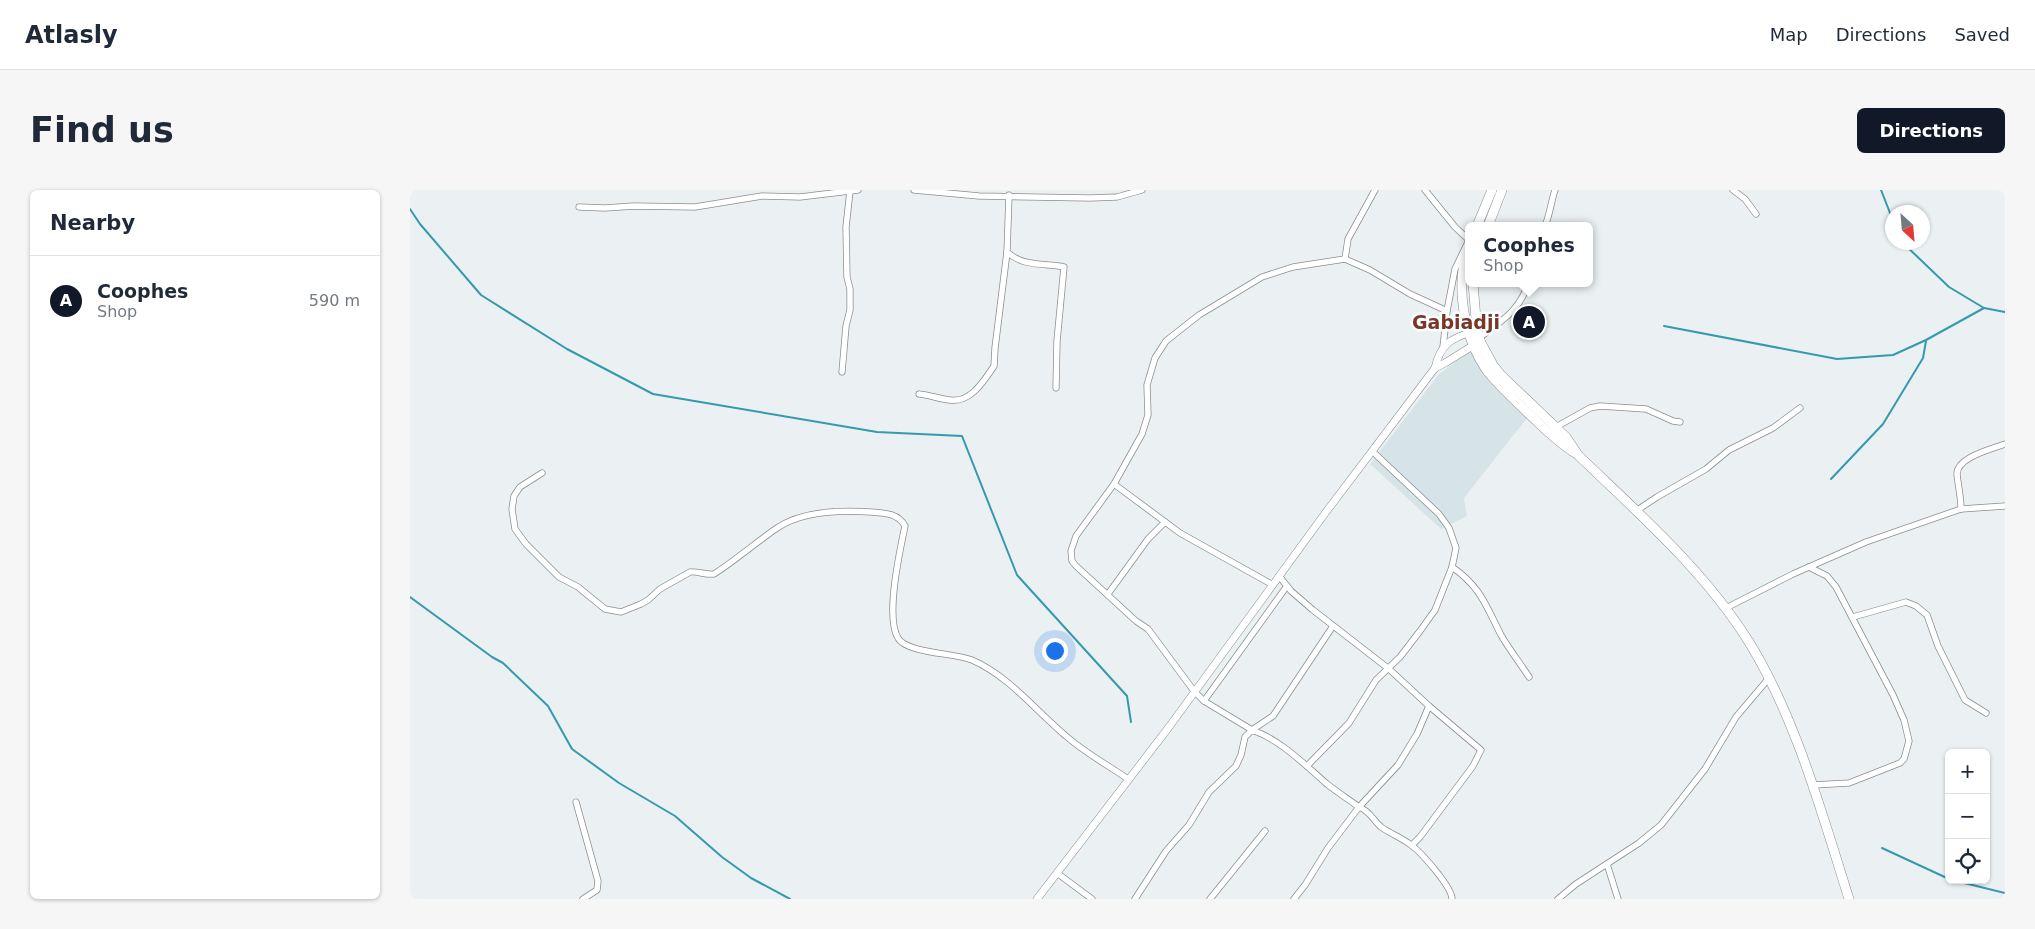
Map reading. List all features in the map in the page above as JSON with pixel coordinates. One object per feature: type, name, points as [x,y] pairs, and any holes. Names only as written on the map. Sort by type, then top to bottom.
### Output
[{"type":"main road","points":[[1479,222],[1492,190]]},
{"type":"main road","points":[[1490,222],[1502,190]]},
{"type":"main road","points":[[1465,273],[1463,286],[1466,317],[1476,338],[1501,375],[1566,437],[1578,455],[1697,573],[1726,608],[1749,642],[1769,678],[1807,766],[1849,899]]},
{"type":"main road","points":[[1472,287],[1479,357],[1496,381],[1560,444],[1578,455]]},
{"type":"street","points":[[579,207],[695,207],[762,196],[800,197],[858,190]]},
{"type":"street","points":[[914,190],[979,196],[1009,195],[1049,198],[1122,196],[1142,190]]},
{"type":"street","points":[[1345,259],[1348,239],[1374,190]]},
{"type":"street","points":[[1425,190],[1465,236]]},
{"type":"street","points":[[1547,222],[1555,190]]},
{"type":"street","points":[[1733,190],[1744,199],[1756,214]]},
{"type":"street","points":[[842,372],[846,326],[850,310],[850,289],[846,277],[846,227],[850,191]]},
{"type":"street","points":[[919,394],[952,401],[964,399],[972,394],[994,366],[994,348],[1007,252],[1009,195]]},
{"type":"street","points":[[1443,348],[1447,311],[1455,268],[1465,248]]},
{"type":"street","points":[[1007,252],[1019,260],[1034,265],[1043,263],[1064,267],[1057,341],[1056,388]]},
{"type":"street","points":[[1447,311],[1410,294],[1370,270],[1345,259],[1293,267],[1262,277],[1199,315],[1166,341],[1155,358],[1147,385],[1148,415],[1142,434],[1114,484],[1076,536],[1071,551],[1072,561],[1075,565],[1136,621],[1148,629],[1194,691],[1204,701],[1252,730],[1262,733],[1307,766],[1329,786],[1359,807],[1365,809],[1387,831],[1412,845],[1450,889],[1452,899]]},
{"type":"street","points":[[1435,368],[1445,363],[1516,308],[1524,296],[1527,287]]},
{"type":"street","points":[[1037,899],[1435,368],[1438,356],[1443,348],[1450,341],[1476,338]]},
{"type":"street","points":[[1556,427],[1590,408],[1600,406],[1646,409],[1673,421],[1680,422]]},
{"type":"street","points":[[1636,511],[1665,492],[1706,470],[1729,450],[1773,428],[1800,408]]},
{"type":"street","points":[[1962,509],[1957,473],[1960,464],[1969,458],[2005,444]]},
{"type":"street","points":[[1307,766],[1348,723],[1376,680],[1400,657],[1435,610],[1452,567],[1456,548],[1449,528],[1439,514],[1372,451]]},
{"type":"street","points":[[542,473],[520,487],[514,496],[512,509],[515,529],[526,544],[559,577],[578,587],[605,609],[615,612],[648,600],[660,589],[690,572],[705,575],[714,574],[776,528],[793,520],[809,515],[859,511],[886,513],[898,518],[904,526],[892,616],[898,638],[902,643],[912,647],[963,656],[986,667],[1022,695],[1067,738],[1128,779]]},
{"type":"street","points":[[1114,484],[1180,533],[1273,585]]},
{"type":"street","points":[[1726,608],[1809,567],[1866,542],[1962,509],[2005,506]]},
{"type":"street","points":[[1108,594],[1148,539],[1166,522]]},
{"type":"street","points":[[1452,567],[1464,575],[1484,598],[1502,636],[1529,677]]},
{"type":"street","points":[[1809,567],[1831,580],[1853,617],[1904,720],[1908,744],[1904,759],[1900,763],[1848,783],[1813,785]]},
{"type":"street","points":[[1279,576],[1333,626],[1389,668],[1429,706],[1481,750],[1473,766],[1412,845]]},
{"type":"street","points":[[1204,701],[1288,586]]},
{"type":"street","points":[[1853,617],[1901,603],[1910,603],[1923,611],[1930,620],[1936,641],[1965,700],[1986,713]]},
{"type":"street","points":[[1136,899],[1166,851],[1189,825],[1209,792],[1236,766],[1246,737],[1252,730],[1272,716],[1333,626]]},
{"type":"street","points":[[1558,899],[1576,884],[1652,833],[1668,818],[1705,769],[1736,717],[1769,678]]},
{"type":"street","points":[[1294,899],[1328,848],[1359,807],[1398,765],[1417,734],[1429,706]]},
{"type":"street","points":[[576,802],[598,881],[597,890],[583,899]]},
{"type":"street","points":[[1210,899],[1265,831]]},
{"type":"street","points":[[1607,864],[1618,899]]},
{"type":"street","points":[[1057,873],[1092,899]]},
{"type":"shaded area","points":[[1470,351],[1481,367],[1527,418],[1464,498],[1467,516],[1441,529],[1370,464],[1439,374]]},
{"type":"waterway","points":[[1881,190],[1887,205]]},
{"type":"waterway","points":[[410,209],[420,224],[481,295],[567,349],[653,394],[877,432],[962,436],[1017,575],[1127,696],[1131,722]]},
{"type":"waterway","points":[[1910,250],[1949,287],[1984,308],[2005,312]]},
{"type":"waterway","points":[[1664,326],[1837,359],[1893,355],[1926,340],[1984,308]]},
{"type":"waterway","points":[[1831,479],[1883,424],[1923,358],[1926,341]]},
{"type":"waterway","points":[[410,597],[503,663],[548,706],[572,749],[619,783],[675,816],[722,857],[751,878],[790,899]]},
{"type":"waterway","points":[[1882,848],[1945,877]]},
{"type":"waterway","points":[[1968,884],[2005,893]]},
{"type":"place","name":"Coophes","points":[[1529,322]]},
{"type":"district","name":"Gabiadji","points":[[1456,322]]}]
